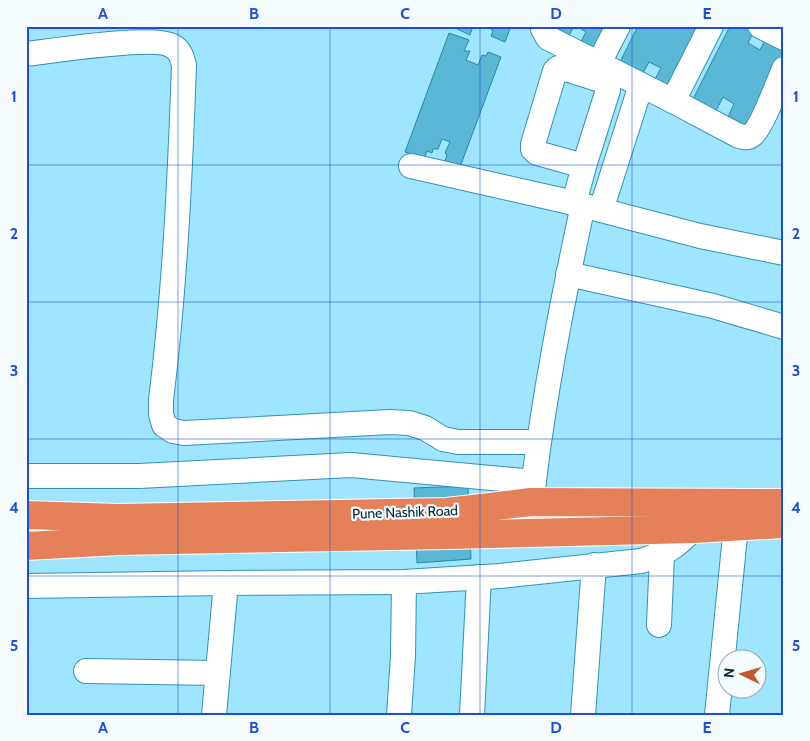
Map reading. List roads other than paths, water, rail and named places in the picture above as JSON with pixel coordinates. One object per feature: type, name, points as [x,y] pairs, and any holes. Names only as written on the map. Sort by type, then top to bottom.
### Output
[{"type":"highway","name":"Pune Nashik Road","points":[[26,514],[118,518],[447,512],[532,492],[784,503]]},
{"type":"highway","points":[[531,533],[532,492]]},
{"type":"highway","name":"Pune Nashik Road","points":[[26,546],[119,541],[693,529],[784,524]]},
{"type":"street","points":[[542,26],[548,38],[745,138],[752,135],[760,123],[784,70]]},
{"type":"street","points":[[600,63],[618,26]]},
{"type":"street","points":[[673,101],[711,26]]},
{"type":"street","points":[[760,26],[784,38]]},
{"type":"street","points":[[26,54],[120,43],[158,42],[171,44],[180,52],[184,64],[180,173],[176,248],[161,400],[161,414],[164,425],[173,431],[184,433],[410,422],[425,428],[443,439],[458,442],[538,442]]},
{"type":"street","points":[[26,476],[139,476],[351,465],[532,492],[538,442],[568,274],[586,206],[641,85]]},
{"type":"street","points":[[411,166],[586,206],[700,236],[784,253]]},
{"type":"street","points":[[584,166],[586,206]]},
{"type":"street","points":[[568,274],[713,306],[784,327]]},
{"type":"street","points":[[717,715],[736,526]]},
{"type":"street","points":[[26,586],[226,582],[404,582],[479,577],[641,561],[662,554],[678,544],[693,529]]},
{"type":"street","points":[[659,625],[662,554]]},
{"type":"street","points":[[583,715],[594,565]]},
{"type":"street","points":[[472,715],[479,577]]},
{"type":"street","points":[[214,715],[226,582]]},
{"type":"street","points":[[400,715],[404,582]]},
{"type":"street","points":[[86,671],[218,673]]}]
